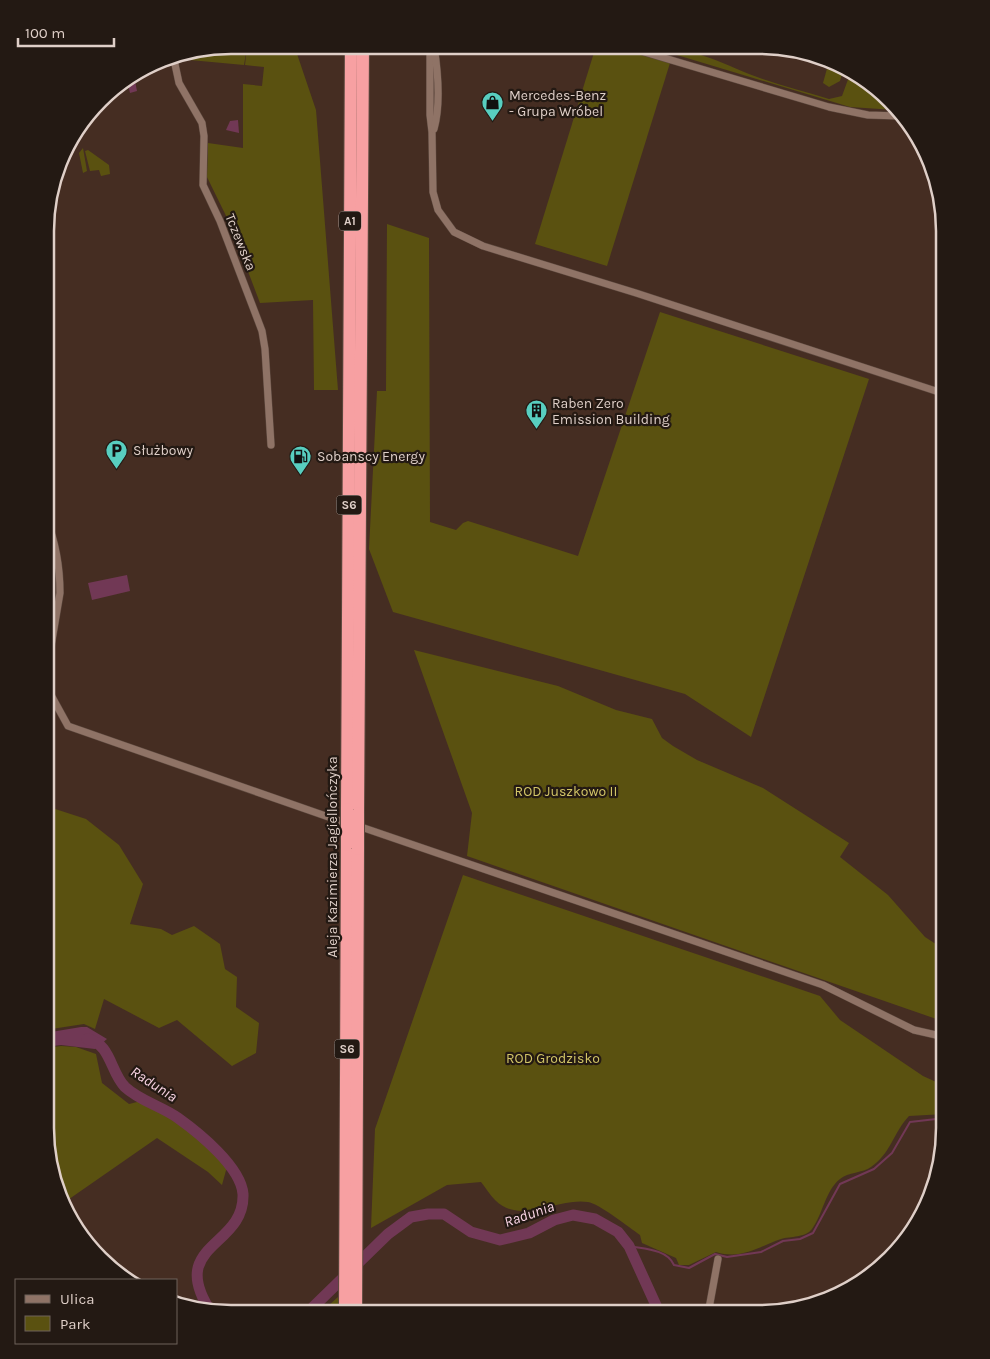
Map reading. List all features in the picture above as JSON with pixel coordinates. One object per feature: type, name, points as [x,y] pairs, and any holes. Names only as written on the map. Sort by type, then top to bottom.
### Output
[{"type":"highway","name":"A1","points":[[351,54],[355,402]]},
{"type":"highway","name":"A1","points":[[355,402],[363,54]]},
{"type":"highway","name":"Aleja Kazimierza Jagiellończyka","points":[[354,1305],[346,1254],[353,811],[355,402]]},
{"type":"highway","name":"Aleja Kazimierza Jagiellończyka","points":[[347,1305],[351,1292],[356,1245],[352,847]]},
{"type":"street","points":[[435,54],[437,105],[432,132],[433,192],[438,210],[447,225],[466,239],[936,391]]},
{"type":"street","points":[[651,54],[829,107],[868,115],[894,116]]},
{"type":"street","name":"Tczewska","points":[[175,63],[179,84],[202,123],[204,136],[202,174],[205,190],[220,221],[262,331],[272,445]]},
{"type":"street","points":[[54,541],[60,579],[54,621]]},
{"type":"street","points":[[54,701],[68,726],[340,821]]},
{"type":"street","points":[[364,828],[823,985],[914,1030],[936,1035]]},
{"type":"street","points":[[710,1305],[718,1259]]},
{"type":"green space","points":[[246,54],[244,65],[186,60],[207,55]]},
{"type":"green space","points":[[246,54],[297,54],[316,110],[338,390],[314,390],[313,300],[260,303],[230,224],[207,177],[208,143],[243,148],[243,84],[262,86],[264,67],[245,65]]},
{"type":"green space","points":[[594,54],[638,54],[670,63],[607,266],[535,244]]},
{"type":"green space","points":[[674,54],[700,54],[759,78],[829,99],[842,96],[849,77],[867,90],[889,110],[850,107]]},
{"type":"green space","points":[[827,67],[842,74],[840,81],[829,87],[823,83]]},
{"type":"green space","points":[[83,148],[87,171],[83,173],[79,153]]},
{"type":"green space","points":[[88,150],[109,165],[110,174],[101,176],[99,170],[90,171],[85,151]]},
{"type":"green space","points":[[387,224],[429,238],[430,522],[456,530],[468,521],[578,556],[660,312],[869,379],[751,737],[685,694],[393,612],[369,549],[377,391],[386,391]]},
{"type":"green space","name":"ROD Juszkowo II","points":[[414,650],[558,686],[616,710],[652,719],[662,738],[673,746],[697,760],[763,788],[849,843],[840,857],[888,895],[925,937],[936,944],[936,1019],[467,856],[472,813]]},
{"type":"green space","points":[[54,809],[86,819],[119,845],[143,884],[130,924],[161,929],[172,935],[194,926],[220,944],[225,969],[237,977],[236,1007],[259,1023],[256,1053],[232,1066],[177,1020],[159,1028],[104,999],[95,1029],[84,1024],[54,1029]]},
{"type":"green space","name":"ROD Grodzisko","points":[[463,875],[820,996],[840,1020],[923,1076],[936,1082],[936,1114],[909,1116],[878,1161],[868,1169],[840,1179],[827,1196],[816,1223],[809,1232],[781,1239],[742,1254],[716,1252],[689,1265],[679,1265],[676,1258],[642,1243],[640,1235],[593,1203],[564,1203],[528,1211],[516,1211],[505,1207],[495,1200],[481,1182],[447,1185],[371,1228],[375,1129]]},
{"type":"green space","points":[[54,1047],[76,1047],[96,1054],[102,1083],[129,1104],[148,1102],[169,1111],[191,1128],[228,1163],[222,1185],[208,1172],[157,1138],[69,1199],[55,1152]]},
{"type":"green space","points":[[338,1297],[338,1305],[329,1305]]},
{"type":"shaded area","points":[[135,81],[137,91],[130,93],[128,86]]},
{"type":"shaded area","points":[[238,120],[239,133],[226,130],[230,121]]},
{"type":"shaded area","points":[[127,575],[130,591],[92,600],[88,583]]},
{"type":"shaded area","points":[[87,1027],[107,1039],[95,1049],[54,1046],[54,1032]]},
{"type":"waterway","name":"Radunia","points":[[87,1039],[101,1046],[106,1052],[120,1081],[125,1087],[137,1096],[178,1118],[197,1132],[227,1162],[240,1184],[243,1194],[240,1212],[233,1226],[211,1247],[202,1259],[197,1272],[200,1289],[207,1304]]},
{"type":"waterway","points":[[629,1246],[661,1253],[671,1260],[674,1265],[689,1268],[715,1254],[727,1257],[761,1252],[783,1241],[800,1239],[813,1233],[840,1184],[874,1169],[892,1153],[910,1122],[936,1119]]},
{"type":"waterway","name":"Radunia","points":[[315,1305],[388,1234],[411,1217],[428,1214],[444,1214],[471,1232],[500,1240],[529,1233],[554,1220],[573,1215],[595,1219],[618,1232],[629,1246],[656,1305]]},
{"type":"place","name":"Mercedes-Benz - Grupa Wróbel","points":[[493,122]]},
{"type":"place","name":"Raben Zero Emission Building","points":[[536,430]]},
{"type":"place","name":"Służbowy","points":[[117,469]]},
{"type":"place","name":"Sobanscy Energy","points":[[301,475]]}]
